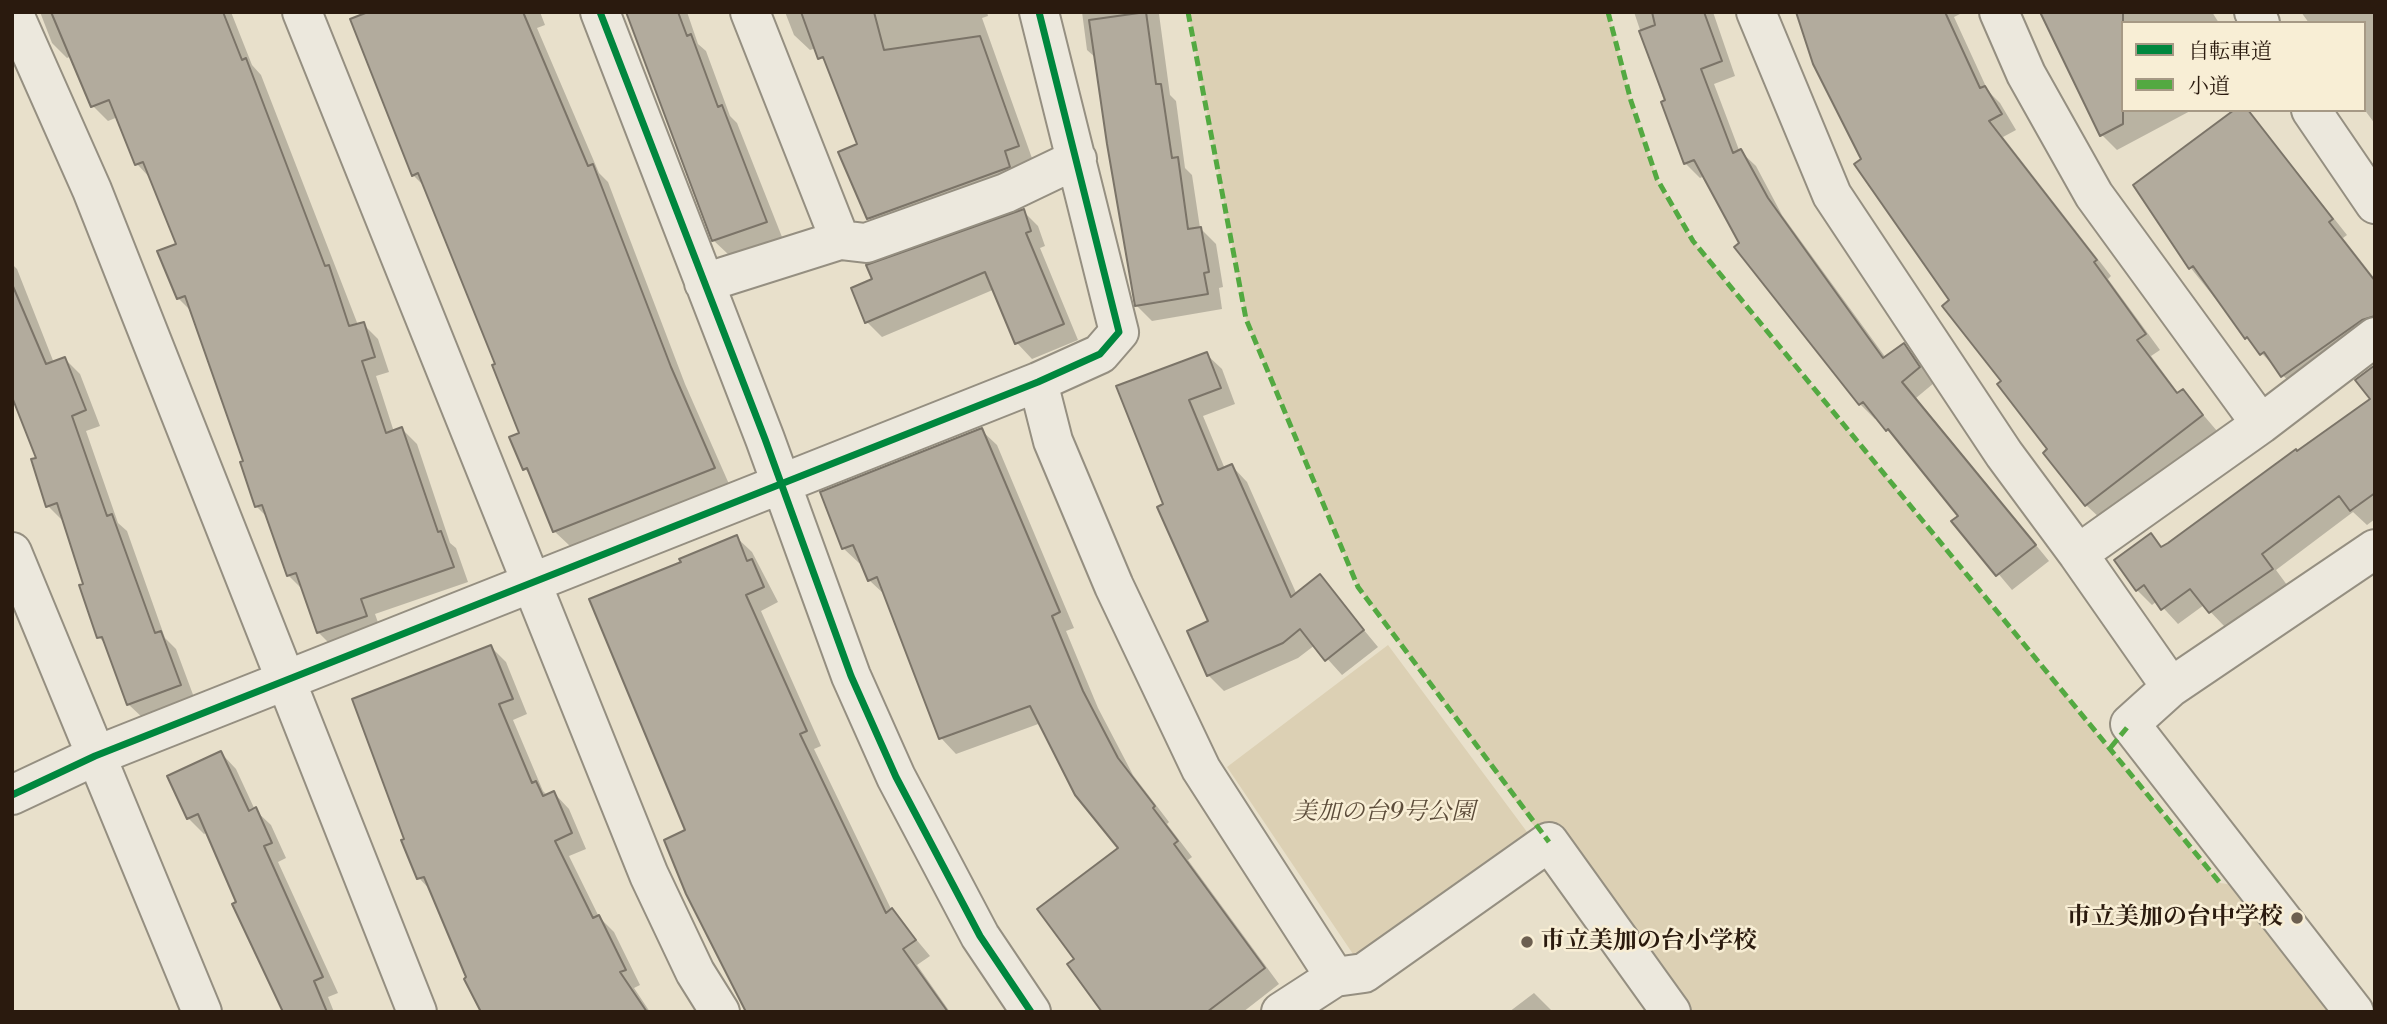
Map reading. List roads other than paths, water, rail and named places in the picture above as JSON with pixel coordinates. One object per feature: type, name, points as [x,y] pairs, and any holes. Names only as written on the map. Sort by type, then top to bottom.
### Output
[{"type":"street","points":[[13,12],[92,190],[284,681],[418,1012]]},
{"type":"street","points":[[302,12],[649,876],[695,972],[720,1012]]},
{"type":"street","points":[[600,12],[851,676],[895,777],[979,936],[1031,1012]]},
{"type":"street","points":[[750,12],[840,240]]},
{"type":"street","points":[[12,795],[94,756],[1038,382],[1100,354],[1119,332],[1039,12]]},
{"type":"street","points":[[1756,12],[1769,51],[1832,195],[2004,454],[2171,687]]},
{"type":"street","points":[[2000,12],[2026,74],[2094,195],[2261,424]]},
{"type":"street","points":[[2312,112],[2375,204]]},
{"type":"street","points":[[704,283],[840,240],[866,243],[1006,192],[1077,159]]},
{"type":"street","points":[[2078,554],[2261,424],[2375,337]]},
{"type":"street","points":[[1038,382],[1053,441],[1088,526],[1201,769],[1335,977]]},
{"type":"street","points":[[2354,1012],[2130,724],[2171,687],[2375,549]]},
{"type":"street","points":[[12,552],[202,1012]]},
{"type":"street","points":[[1281,1012],[1335,977],[1364,973],[1549,842],[1671,1012]]},
{"type":"place","name":"市立美加の台中学校","points":[[2297,918]]},
{"type":"place","name":"市立美加の台小学校","points":[[1527,942]]},
{"type":"park label","name":"美加の台9号公園","points":[[1384,813]]}]
